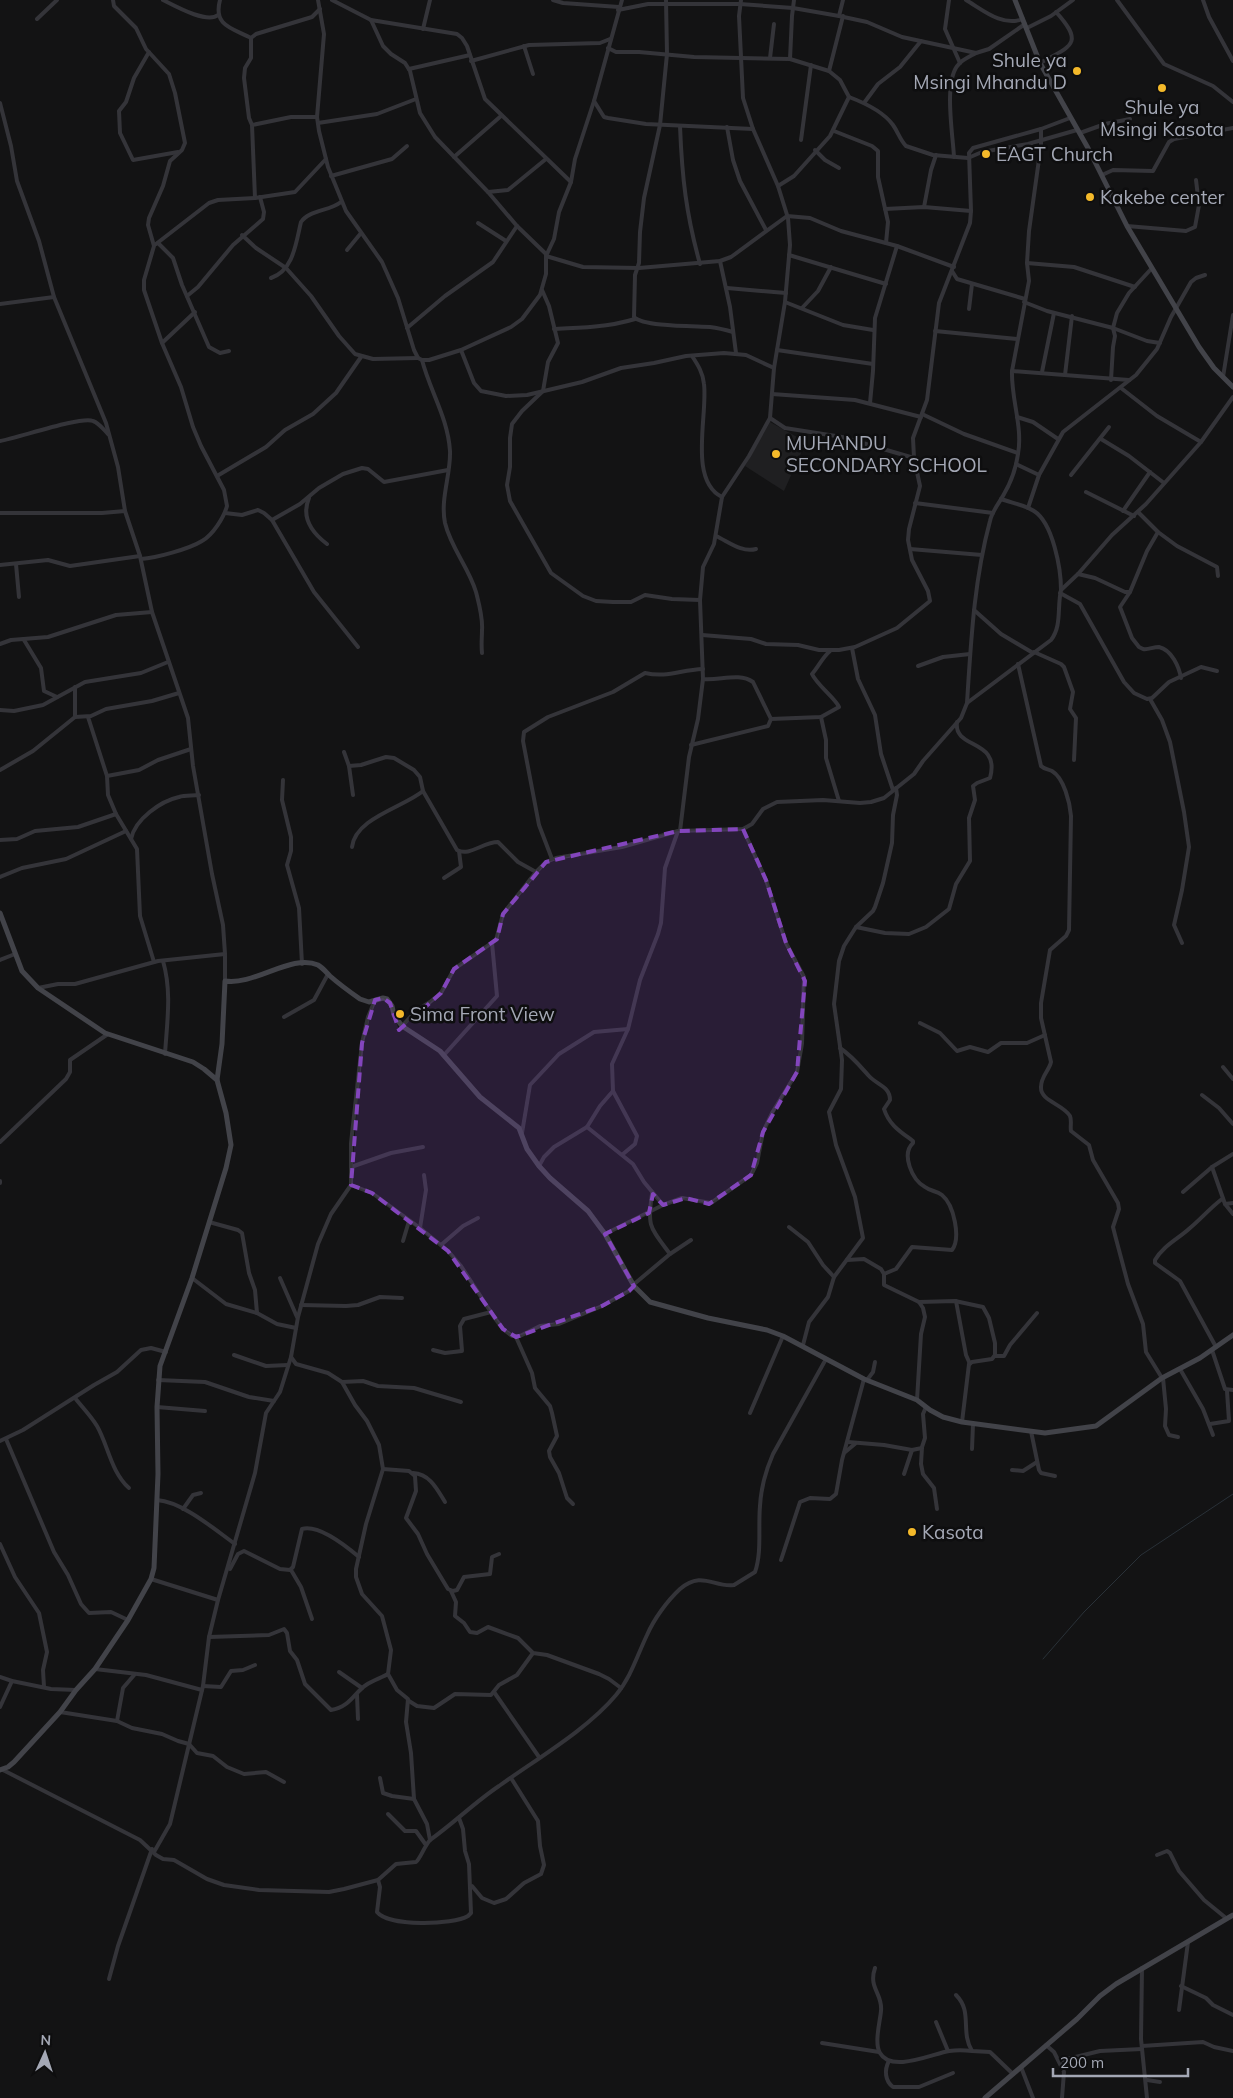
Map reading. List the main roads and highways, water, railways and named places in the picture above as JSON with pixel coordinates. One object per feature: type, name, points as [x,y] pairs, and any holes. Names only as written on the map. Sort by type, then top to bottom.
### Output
[{"type":"waterway","points":[[1043,1659],[1084,1612],[1141,1555],[1233,1494]]},
{"type":"place","name":"Shule ya Msingi Mhandu D","points":[[1077,71]]},
{"type":"place","name":"Shule ya Msingi Kasota","points":[[1162,88]]},
{"type":"place","name":"EAGT Church","points":[[986,154]]},
{"type":"place","name":"Kakebe center","points":[[1090,197]]},
{"type":"place","name":"MUHANDU SECONDARY SCHOOL","points":[[776,454]]},
{"type":"place","name":"Sima Front View","points":[[400,1014]]},
{"type":"place","name":"Kasota","points":[[912,1532]]}]
